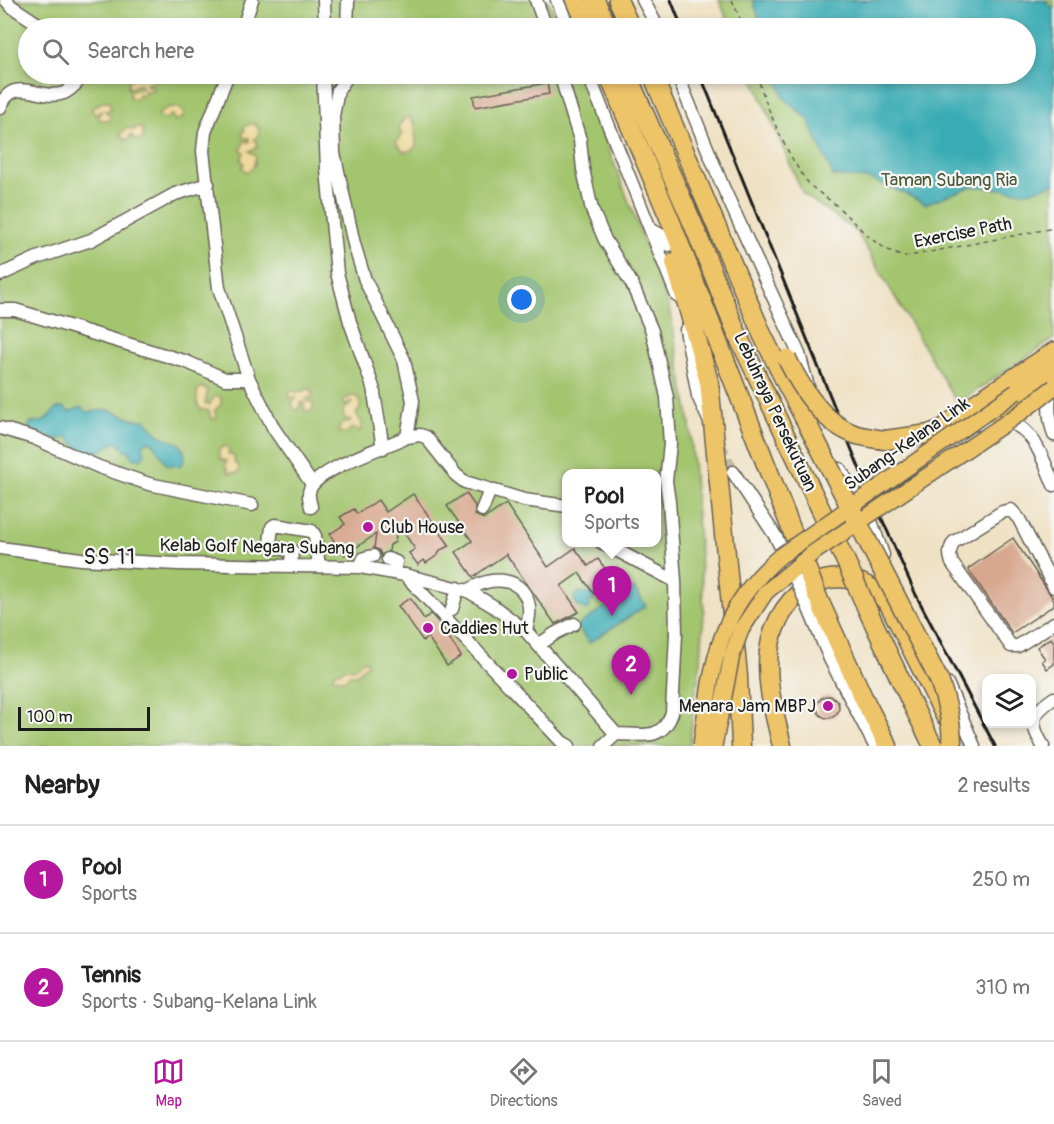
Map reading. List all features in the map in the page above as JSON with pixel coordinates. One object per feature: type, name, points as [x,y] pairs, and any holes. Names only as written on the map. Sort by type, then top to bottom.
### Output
[{"type":"highway","points":[[576,0],[584,18]]},
{"type":"highway","points":[[595,0],[603,18]]},
{"type":"highway","points":[[618,0],[626,18]]},
{"type":"highway","name":"Lebuhraya Persekutuan","points":[[612,84],[671,222],[801,575],[812,601],[859,688],[884,746]]},
{"type":"highway","name":"Lebuhraya Persekutuan","points":[[631,84],[693,224],[738,336],[933,746]]},
{"type":"highway","points":[[656,84],[762,334],[939,680],[951,726],[952,746]]},
{"type":"highway","points":[[671,222],[669,245],[709,382],[738,676],[741,746]]},
{"type":"highway","points":[[735,267],[752,286],[787,359],[807,394],[831,419],[856,434],[885,440],[914,438],[1017,403],[1054,379]]},
{"type":"highway","points":[[782,746],[768,676],[772,632],[779,616],[793,599],[820,580],[834,578],[862,583],[877,591],[889,604],[961,746]]},
{"type":"highway","points":[[917,662],[928,687],[931,702],[931,719],[925,746]]},
{"type":"highway","points":[[729,746],[729,713],[738,676]]},
{"type":"highway","points":[[720,708],[722,746]]},
{"type":"main road","points":[[938,430],[970,405],[1054,350]]},
{"type":"main road","name":"Subang-Kelana Link","points":[[701,746],[708,693],[721,637],[729,617],[753,582],[780,556],[1054,365]]},
{"type":"main road","points":[[1019,414],[1054,387]]},
{"type":"main road","points":[[714,746],[728,671],[741,630],[766,591],[813,553],[1054,392]]},
{"type":"street","points":[[6,0],[29,18]]},
{"type":"street","points":[[246,18],[252,0]]},
{"type":"street","points":[[324,0],[325,18]]},
{"type":"street","points":[[347,18],[348,0]]},
{"type":"street","points":[[536,0],[542,18]]},
{"type":"street","points":[[557,0],[565,18]]},
{"type":"street","points":[[643,0],[653,18]]},
{"type":"street","points":[[0,108],[4,98],[22,89],[55,96],[67,93],[76,84]]},
{"type":"street","points":[[224,84],[205,132],[203,151],[219,288],[249,379],[274,429],[312,484]]},
{"type":"street","points":[[323,84],[327,170],[337,273],[350,322],[373,387],[383,448]]},
{"type":"street","points":[[342,84],[338,90],[333,116],[334,153],[354,244],[365,280],[404,360],[413,401],[408,437]]},
{"type":"street","points":[[563,84],[580,140],[583,169],[592,210],[605,240],[632,284],[652,332],[667,397],[670,423],[666,481],[675,581],[676,634],[672,713],[656,740],[616,734],[603,746]]},
{"type":"street","points":[[592,84],[678,300],[686,327],[698,396],[710,424]]},
{"type":"street","points":[[680,84],[723,188],[799,354],[808,382],[810,415],[824,443],[871,521],[880,549],[952,693],[974,746]]},
{"type":"street","points":[[0,275],[37,258],[91,240],[175,194],[208,184]]},
{"type":"street","points":[[650,229],[661,235],[669,245]]},
{"type":"street","points":[[0,310],[15,310],[186,362],[225,379],[249,379]]},
{"type":"street","points":[[1054,379],[1049,400],[1054,435]]},
{"type":"street","points":[[938,430],[1007,422],[1021,428],[1034,442],[1054,485]]},
{"type":"street","points":[[0,428],[34,438],[99,467],[149,484],[252,505]]},
{"type":"street","points":[[311,507],[308,492],[312,484],[329,471],[408,437],[420,435],[426,437],[465,482],[525,500],[562,505]]},
{"type":"street","points":[[733,472],[801,575]]},
{"type":"street","points":[[482,510],[490,490]]},
{"type":"street","points":[[1054,587],[1019,519],[1011,510],[1002,512],[954,542],[950,548],[952,563],[1011,646],[1018,646],[1054,623]]},
{"type":"street","points":[[291,566],[292,551],[274,547],[270,543],[272,527],[275,525],[312,531],[315,536],[319,566]]},
{"type":"street","points":[[609,547],[675,581]]},
{"type":"street","name":"Kelab Golf Negara Subang","points":[[0,548],[81,560],[360,567],[400,574],[422,585],[463,590],[494,606],[540,644],[616,734]]},
{"type":"street","points":[[360,567],[364,558],[373,556]]},
{"type":"street","points":[[388,559],[396,562],[400,574]]},
{"type":"street","points":[[452,609],[463,590],[491,581],[508,580],[518,586],[528,602],[529,616],[526,631]]},
{"type":"street","points":[[422,585],[524,703],[562,742],[569,746]]},
{"type":"street","points":[[540,644],[574,624]]},
{"type":"street","points":[[902,632],[924,638]]},
{"type":"street","points":[[1043,746],[1033,726],[1033,718],[1036,712],[1054,698]]},
{"type":"path","points":[[732,0],[740,18]]},
{"type":"path","name":"Exercise Path","points":[[761,84],[780,132],[806,180],[885,250],[904,257],[1054,228]]},
{"type":"green space","points":[[0,0],[548,0],[556,18],[18,18],[18,84],[584,84],[669,307],[690,423],[704,611],[701,661],[693,707],[690,746],[0,746]]},
{"type":"green space","name":"Taman Subang Ria","points":[[719,0],[1054,0],[1054,339],[957,403],[857,232],[803,194],[755,84],[1036,84],[1036,18],[727,18]]},
{"type":"sand","points":[[128,84],[141,84],[128,89]]},
{"type":"sand","points":[[141,84],[147,84],[153,89],[148,92],[145,90],[144,95],[141,96],[139,93],[135,99],[131,98],[129,93],[142,87]]},
{"type":"sand","points":[[104,101],[109,101],[111,109],[105,111],[111,117],[109,121],[99,119],[102,110],[96,115],[91,109]]},
{"type":"sand","points":[[169,107],[178,107],[184,112],[184,116],[174,120],[172,114],[166,119],[158,116],[161,111]]},
{"type":"sand","points":[[409,117],[415,124],[416,146],[404,152],[396,143],[402,133],[399,131],[401,124]]},
{"type":"sand","points":[[255,124],[259,130],[258,136],[254,139],[257,142],[257,148],[249,151],[256,156],[254,166],[247,172],[242,167],[244,163],[241,160],[244,152],[241,150],[244,141],[249,142],[249,138],[244,138],[242,134],[245,130],[243,127]]},
{"type":"sand","points":[[136,127],[143,129],[141,140],[135,140],[131,135],[126,140],[120,135],[126,128],[134,130]]},
{"type":"sand","points":[[201,387],[208,390],[205,404],[209,405],[215,396],[221,397],[221,404],[214,411],[216,418],[211,419],[209,411],[200,409],[197,394]]},
{"type":"sand","points":[[311,389],[313,397],[306,400],[313,402],[313,409],[310,412],[305,411],[302,402],[298,410],[294,409],[292,403],[296,397],[289,398],[290,391],[300,392]]},
{"type":"sand","points":[[352,396],[357,397],[360,401],[360,409],[356,413],[362,423],[360,431],[352,428],[346,433],[339,432],[343,422],[351,420],[344,418],[343,410],[353,403],[351,401],[344,405],[343,400]]},
{"type":"sand","points":[[225,446],[229,449],[228,454],[232,454],[235,459],[234,463],[239,466],[238,473],[229,473],[225,465],[227,461],[220,459],[219,449]]},
{"type":"sand","points":[[364,660],[367,665],[357,675],[349,675],[344,680],[333,677],[334,672],[340,672],[346,668],[353,669]]},
{"type":"water","points":[[753,0],[1044,0],[1054,9],[1054,184],[1028,192],[973,186],[925,204],[869,179],[833,176],[808,119],[783,97],[779,84],[1036,84],[1036,18],[759,18]]},
{"type":"water","points":[[64,407],[69,412],[81,407],[87,412],[109,410],[136,420],[145,420],[158,434],[180,444],[185,459],[180,466],[167,465],[154,444],[149,441],[143,445],[144,456],[136,459],[132,458],[129,450],[125,450],[117,442],[94,452],[79,448],[69,438],[65,437],[60,440],[27,431],[30,423],[44,421],[57,408]]},
{"type":"water","points":[[634,588],[646,606],[589,643],[577,626]]},
{"type":"water","points":[[579,592],[591,593],[594,600],[589,603],[588,610],[580,608],[575,602],[574,597]]},
{"type":"building","points":[[541,84],[547,84],[549,94],[475,107],[473,96]]},
{"type":"building","points":[[466,493],[475,506],[475,515],[484,519],[506,504],[548,567],[575,548],[588,566],[598,559],[614,580],[594,594],[579,573],[561,586],[579,612],[555,624],[506,554],[473,577],[456,552],[472,541],[447,506]]},
{"type":"building","points":[[413,494],[450,546],[440,550],[438,555],[426,563],[424,560],[418,565],[409,553],[415,549],[398,524],[395,542],[390,545],[389,551],[381,555],[379,550],[374,548],[376,534],[345,555],[341,549],[335,553],[330,546],[335,543],[330,534],[345,524],[340,517],[354,509],[357,514],[378,500],[386,512]]},
{"type":"building","points":[[1013,538],[1054,600],[1054,605],[1012,633],[968,569]]},
{"type":"building","name":"Caddies Hut","points":[[410,598],[424,619],[431,614],[440,624],[461,656],[447,666],[428,637],[423,641],[398,606]]},
{"type":"building","points":[[1051,638],[1054,642],[1054,664],[1047,669],[1042,661],[1045,659],[1037,647]]},
{"type":"building","name":"Menara Jam MBPJ","points":[[824,696],[832,696],[839,703],[839,711],[832,718],[824,718],[817,711],[817,703]]},
{"type":"tunnel","points":[[719,443],[733,472]]},
{"type":"railway","points":[[671,0],[678,18]]},
{"type":"railway","points":[[704,84],[860,470],[916,595],[995,746]]},
{"type":"place","name":"Club House","points":[[368,527]]},
{"type":"place","name":"Pool","points":[[612,616]]},
{"type":"place","name":"Caddies Hut","points":[[428,628]]},
{"type":"place","name":"Public","points":[[512,674]]},
{"type":"place","name":"Tennis","points":[[631,695]]},
{"type":"place","name":"Menara Jam MBPJ","points":[[828,706]]},
{"type":"district","name":"SS 11","points":[[110,557]]}]
